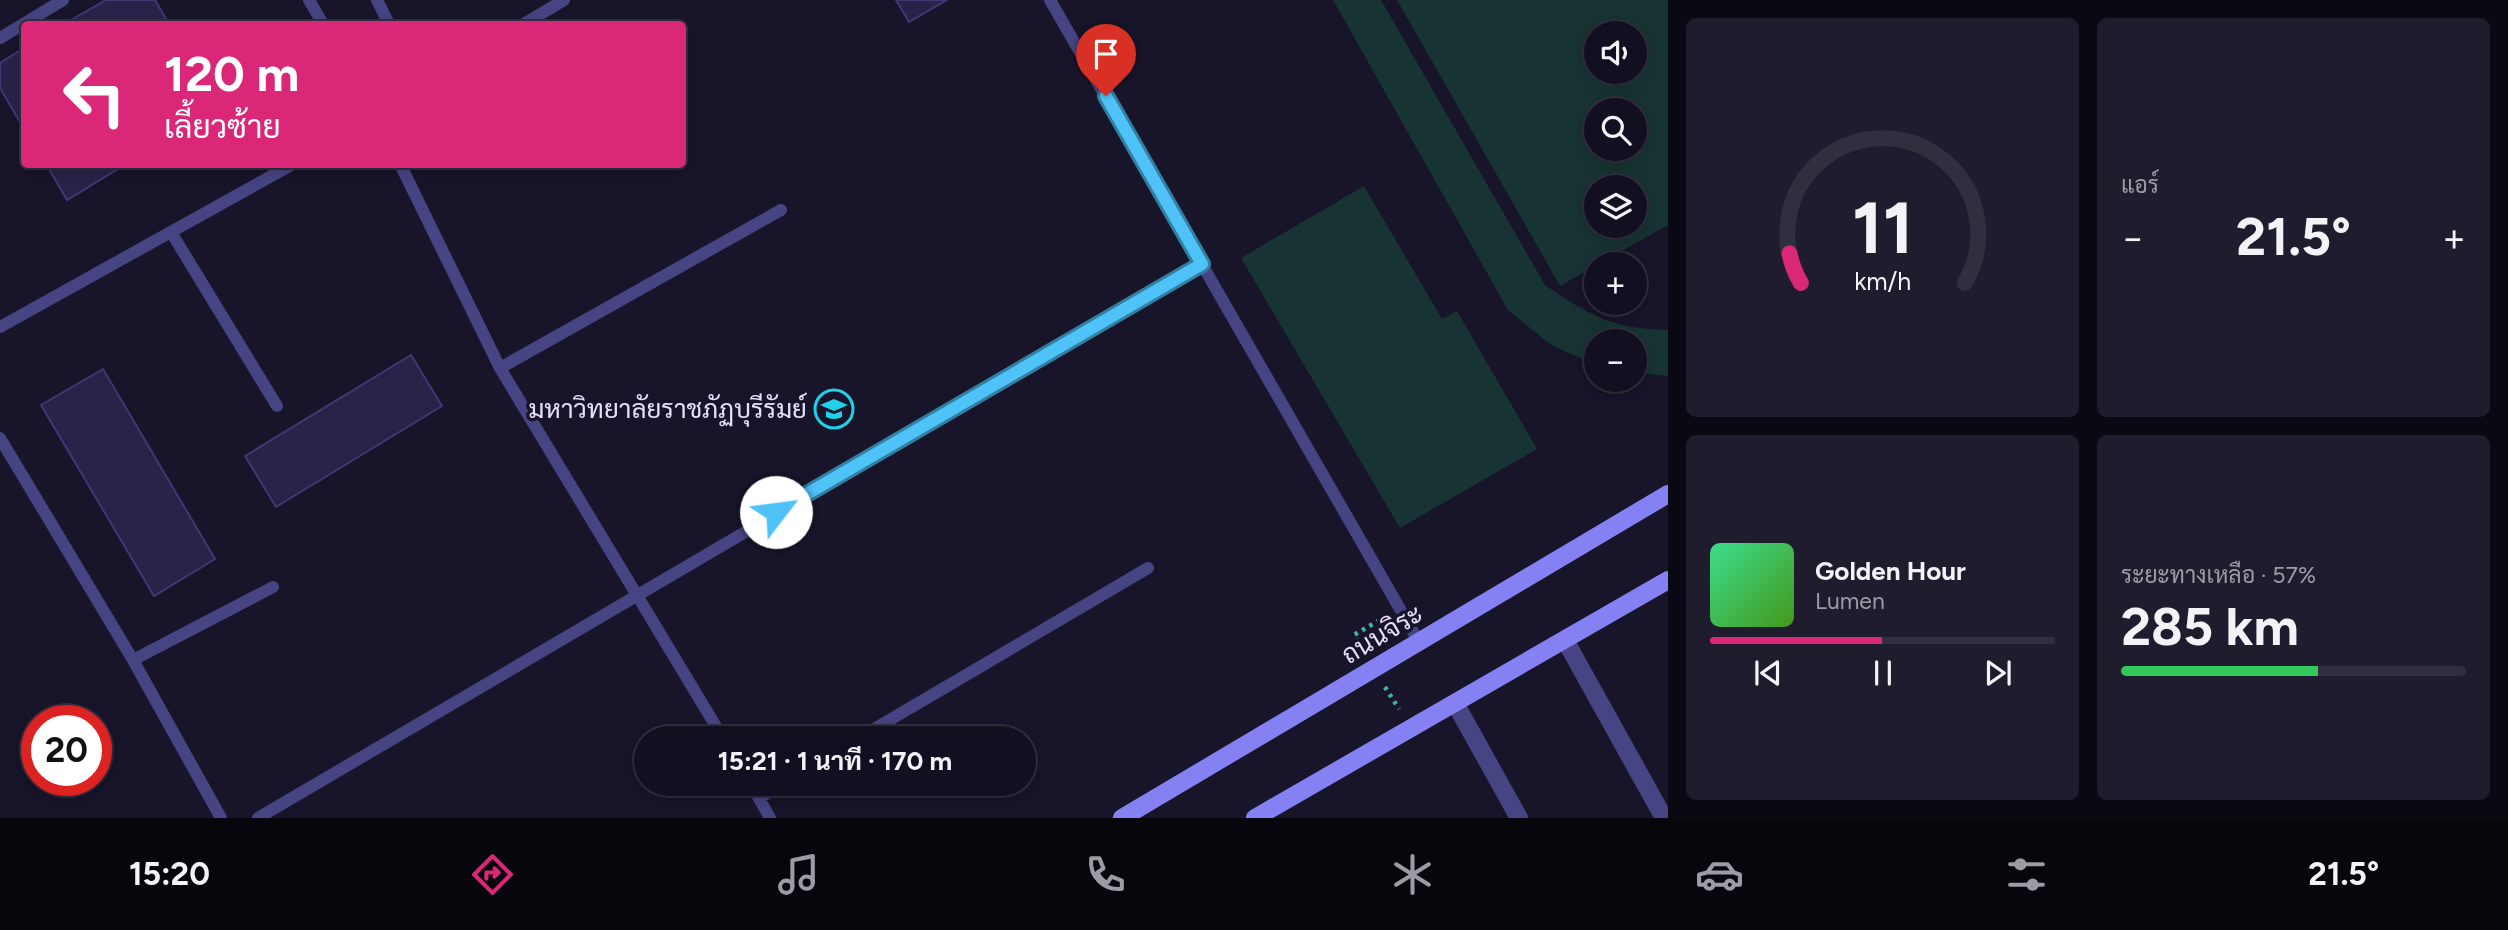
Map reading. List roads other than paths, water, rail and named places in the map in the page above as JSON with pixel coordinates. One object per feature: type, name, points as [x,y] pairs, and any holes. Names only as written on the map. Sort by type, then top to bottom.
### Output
[{"type":"main road","name":"ถนนจิระ","points":[[1122,818],[1668,494]]},
{"type":"main road","points":[[1255,818],[1276,813],[1455,703],[1668,580]]},
{"type":"street","points":[[1565,640],[1664,818]]},
{"type":"street","points":[[1455,703],[1520,818]]},
{"type":"lane","points":[[309,0],[321,21]]},
{"type":"lane","points":[[377,0],[387,21]]},
{"type":"lane","points":[[529,21],[564,0]]},
{"type":"lane","points":[[1050,0],[1419,642]]},
{"type":"lane","points":[[28,21],[60,1]]},
{"type":"lane","points":[[0,38],[21,25]]},
{"type":"lane","points":[[0,327],[286,168]]},
{"type":"lane","points":[[402,168],[500,368],[634,595],[716,726]]},
{"type":"lane","points":[[500,368],[781,210]]},
{"type":"lane","points":[[172,232],[277,406]]},
{"type":"lane","points":[[258,818],[1202,264]]},
{"type":"lane","points":[[0,438],[133,660],[220,818]]},
{"type":"lane","points":[[879,726],[1148,568]]},
{"type":"lane","points":[[133,660],[273,587]]},
{"type":"lane","points":[[759,797],[770,818]]},
{"type":"place","name":"มหาวิทยาลัยราชภัฏบุรีรัมย์","points":[[834,409]]}]
